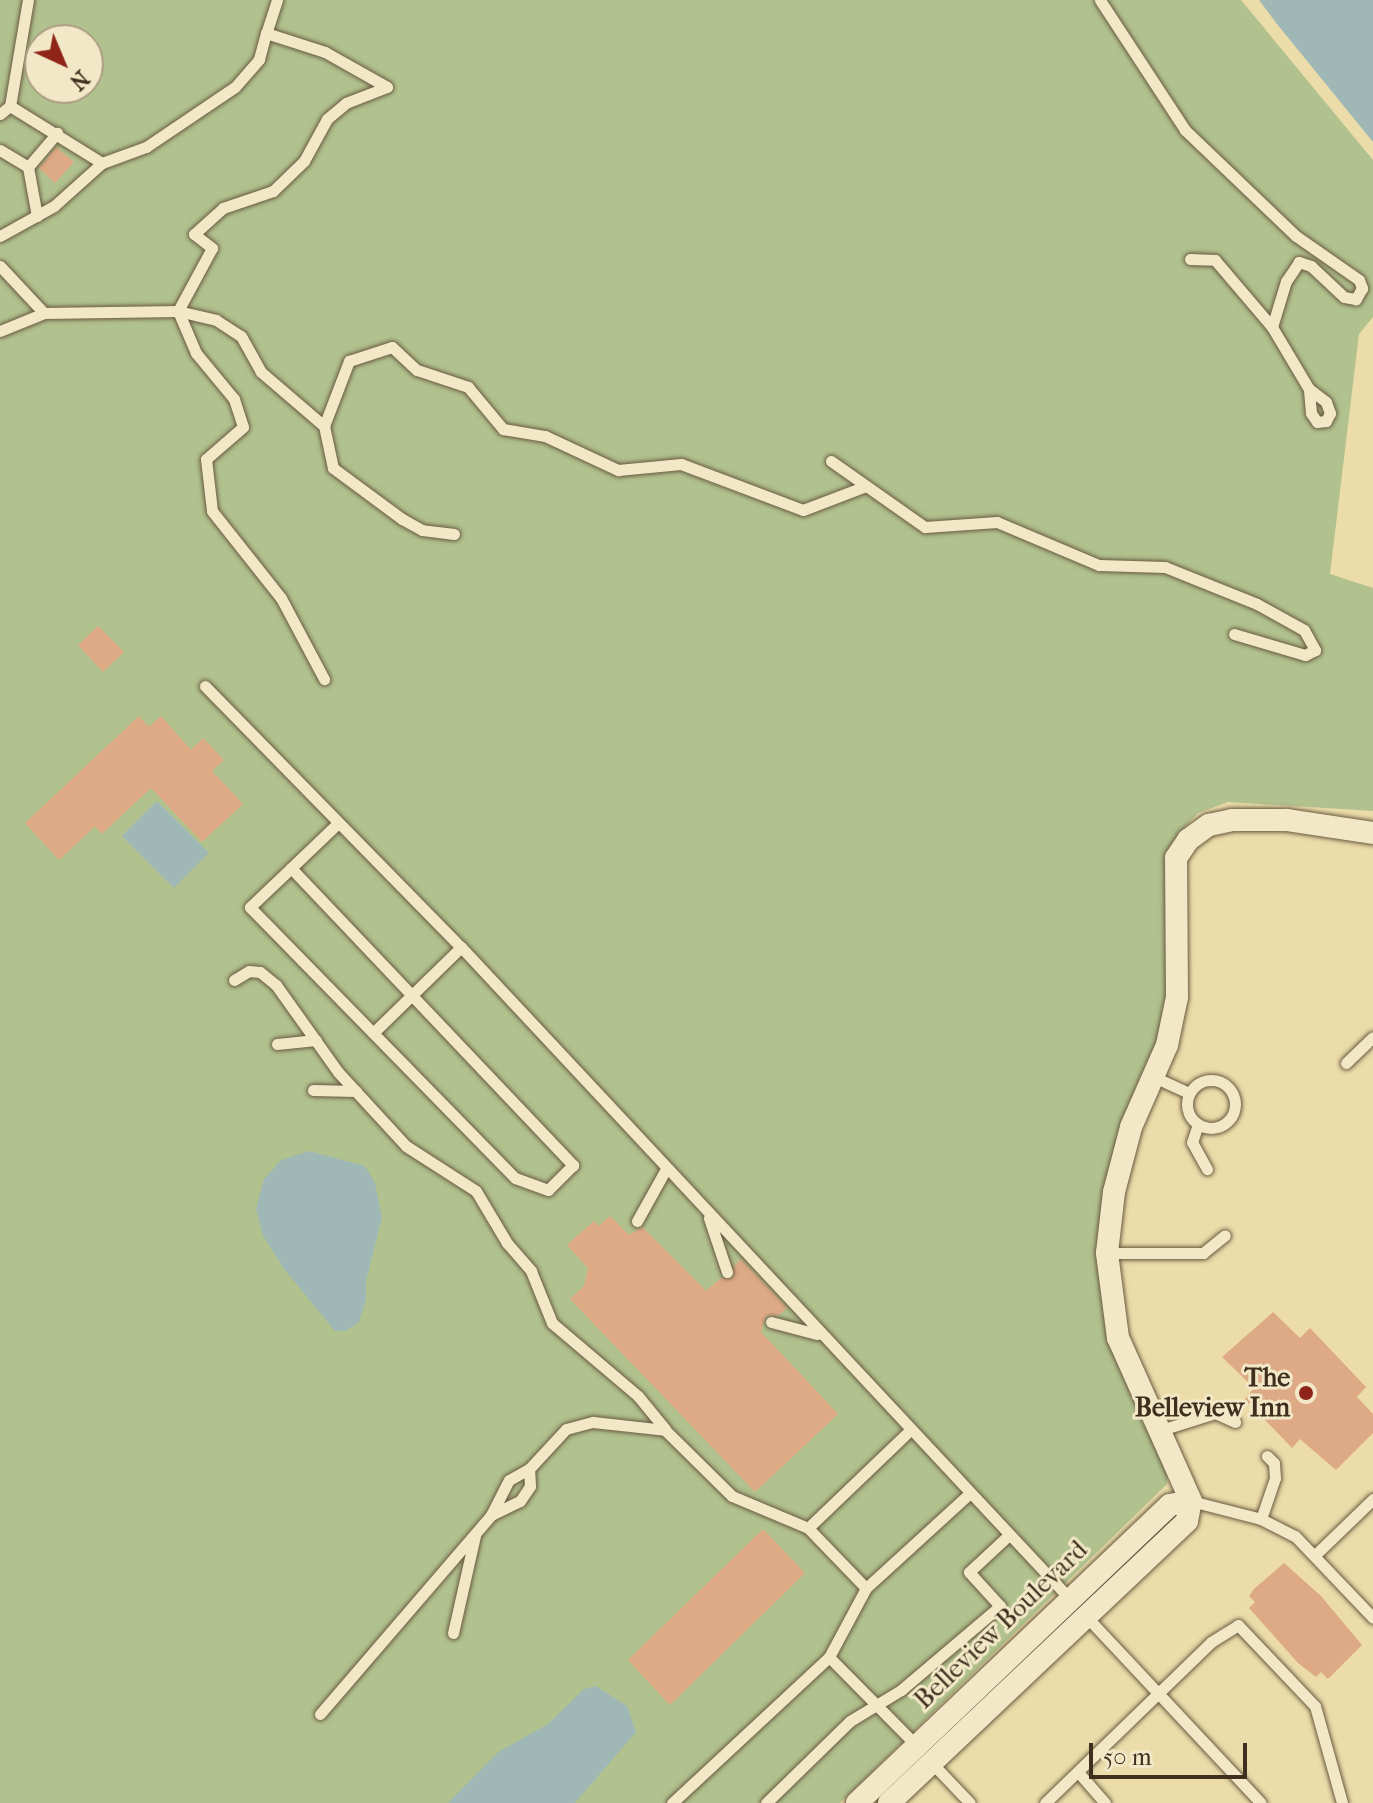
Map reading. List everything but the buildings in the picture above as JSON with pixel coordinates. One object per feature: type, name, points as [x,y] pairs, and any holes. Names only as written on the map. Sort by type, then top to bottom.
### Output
[{"type":"street","points":[[1191,1501],[1118,1338],[1107,1253],[1117,1179],[1152,1076],[1167,1045],[1177,997],[1173,887],[1176,858],[1188,840],[1209,825],[1232,820],[1287,820],[1373,833]]},
{"type":"street","name":"Belleview Boulevard","points":[[857,1803],[924,1754],[1085,1615],[1187,1521],[1191,1501],[1170,1505],[1069,1598],[924,1754],[889,1803]]},
{"type":"lane","points":[[28,0],[5,110],[57,133],[102,163]]},
{"type":"lane","points":[[0,236],[37,216],[102,163],[146,147],[235,87],[259,59],[277,0]]},
{"type":"lane","points":[[1100,0],[1185,130],[1296,236],[1359,280],[1362,288],[1356,299],[1344,297],[1311,266],[1299,262],[1286,281],[1272,327]]},
{"type":"lane","points":[[178,311],[212,248],[194,234],[223,208],[273,191],[304,161],[327,119],[346,103],[387,87],[325,52],[266,33]]},
{"type":"lane","points":[[28,167],[57,133]]},
{"type":"lane","points":[[0,150],[28,167],[37,216]]},
{"type":"lane","points":[[1190,259],[1215,260],[1272,327],[1309,389]]},
{"type":"lane","points":[[0,266],[44,313]]},
{"type":"lane","points":[[178,311],[196,353],[234,399],[243,427],[206,459],[212,511],[281,598],[324,679]]},
{"type":"lane","points":[[0,331],[44,313],[178,311],[216,320],[241,336],[261,372],[324,426]]},
{"type":"lane","points":[[454,534],[422,530],[333,468],[324,426],[349,361],[392,347],[417,370],[468,387],[503,429],[545,436],[618,470],[681,464],[803,510],[866,486]]},
{"type":"lane","points":[[831,461],[934,530],[997,522],[1099,565],[1165,567],[1197,578],[1304,630],[1315,650],[1305,655],[1234,634]]},
{"type":"lane","points":[[205,686],[461,947],[819,1335],[1261,1803]]},
{"type":"lane","points":[[291,868],[573,1165],[548,1190],[515,1178],[250,907],[337,824]]},
{"type":"lane","points":[[373,1033],[461,947]]},
{"type":"lane","points":[[234,980],[249,971],[260,972],[290,1001],[356,1091],[406,1146],[476,1191],[507,1243],[531,1271],[552,1323],[638,1396],[665,1430],[732,1496],[808,1528],[866,1588]]},
{"type":"lane","points":[[1346,1063],[1373,1037]]},
{"type":"lane","points":[[277,1044],[316,1040]]},
{"type":"lane","points":[[1152,1076],[1189,1093]]},
{"type":"lane","points":[[1215,1079],[1229,1086],[1236,1100],[1233,1115],[1221,1126],[1198,1124],[1187,1107],[1189,1093],[1200,1082],[1215,1079]]},
{"type":"lane","points":[[313,1090],[356,1091]]},
{"type":"lane","points":[[1198,1124],[1192,1142],[1207,1169]]},
{"type":"lane","points":[[637,1221],[666,1169]]},
{"type":"lane","points":[[707,1214],[727,1272]]},
{"type":"lane","points":[[1107,1253],[1203,1253],[1225,1235]]},
{"type":"lane","points":[[771,1322],[819,1335]]},
{"type":"lane","points":[[1158,1431],[1215,1413],[1235,1422]]},
{"type":"lane","points":[[320,1714],[491,1515],[509,1480],[529,1469],[566,1429],[593,1422],[665,1430]]},
{"type":"lane","points":[[808,1528],[909,1431]]},
{"type":"lane","points":[[1261,1519],[1275,1478],[1274,1463],[1267,1456]]},
{"type":"lane","points":[[491,1515],[520,1501],[530,1486],[529,1469]]},
{"type":"lane","points":[[672,1803],[829,1657],[866,1588],[969,1494]]},
{"type":"lane","points":[[1315,1555],[1373,1499]]},
{"type":"lane","points":[[1191,1501],[1261,1519],[1295,1536],[1373,1618]]},
{"type":"lane","points":[[453,1633],[476,1530]]},
{"type":"lane","points":[[766,1803],[850,1721],[901,1690],[1000,1606],[969,1572],[1009,1535]]},
{"type":"lane","points":[[1045,1803],[1160,1695],[1211,1642],[1238,1625],[1315,1706],[1342,1803]]},
{"type":"lane","points":[[829,1657],[970,1803]]},
{"type":"lane","points":[[1078,1772],[1105,1803]]},
{"type":"green space","points":[[0,0],[1241,0],[1373,160],[1373,317],[1359,334],[1330,574],[1373,588],[1373,811],[1228,802],[1198,813],[1180,832],[1165,859],[1168,999],[1156,1043],[1129,1103],[1102,1221],[1115,1355],[1139,1416],[1168,1467],[1167,1484],[840,1803],[0,1803]]},
{"type":"water","points":[[1259,0],[1373,0],[1373,142],[1277,24]]},
{"type":"water","points":[[157,801],[209,853],[174,888],[122,836]]},
{"type":"water","points":[[309,1151],[365,1166],[375,1183],[382,1217],[366,1281],[366,1300],[359,1322],[346,1331],[335,1331],[284,1269],[263,1236],[256,1209],[264,1179],[281,1160]]},
{"type":"water","points":[[596,1686],[627,1706],[636,1732],[575,1803],[448,1803],[498,1752],[548,1724],[584,1689]]},
{"type":"place","name":"The Belleview Inn","points":[[1306,1393]]}]
